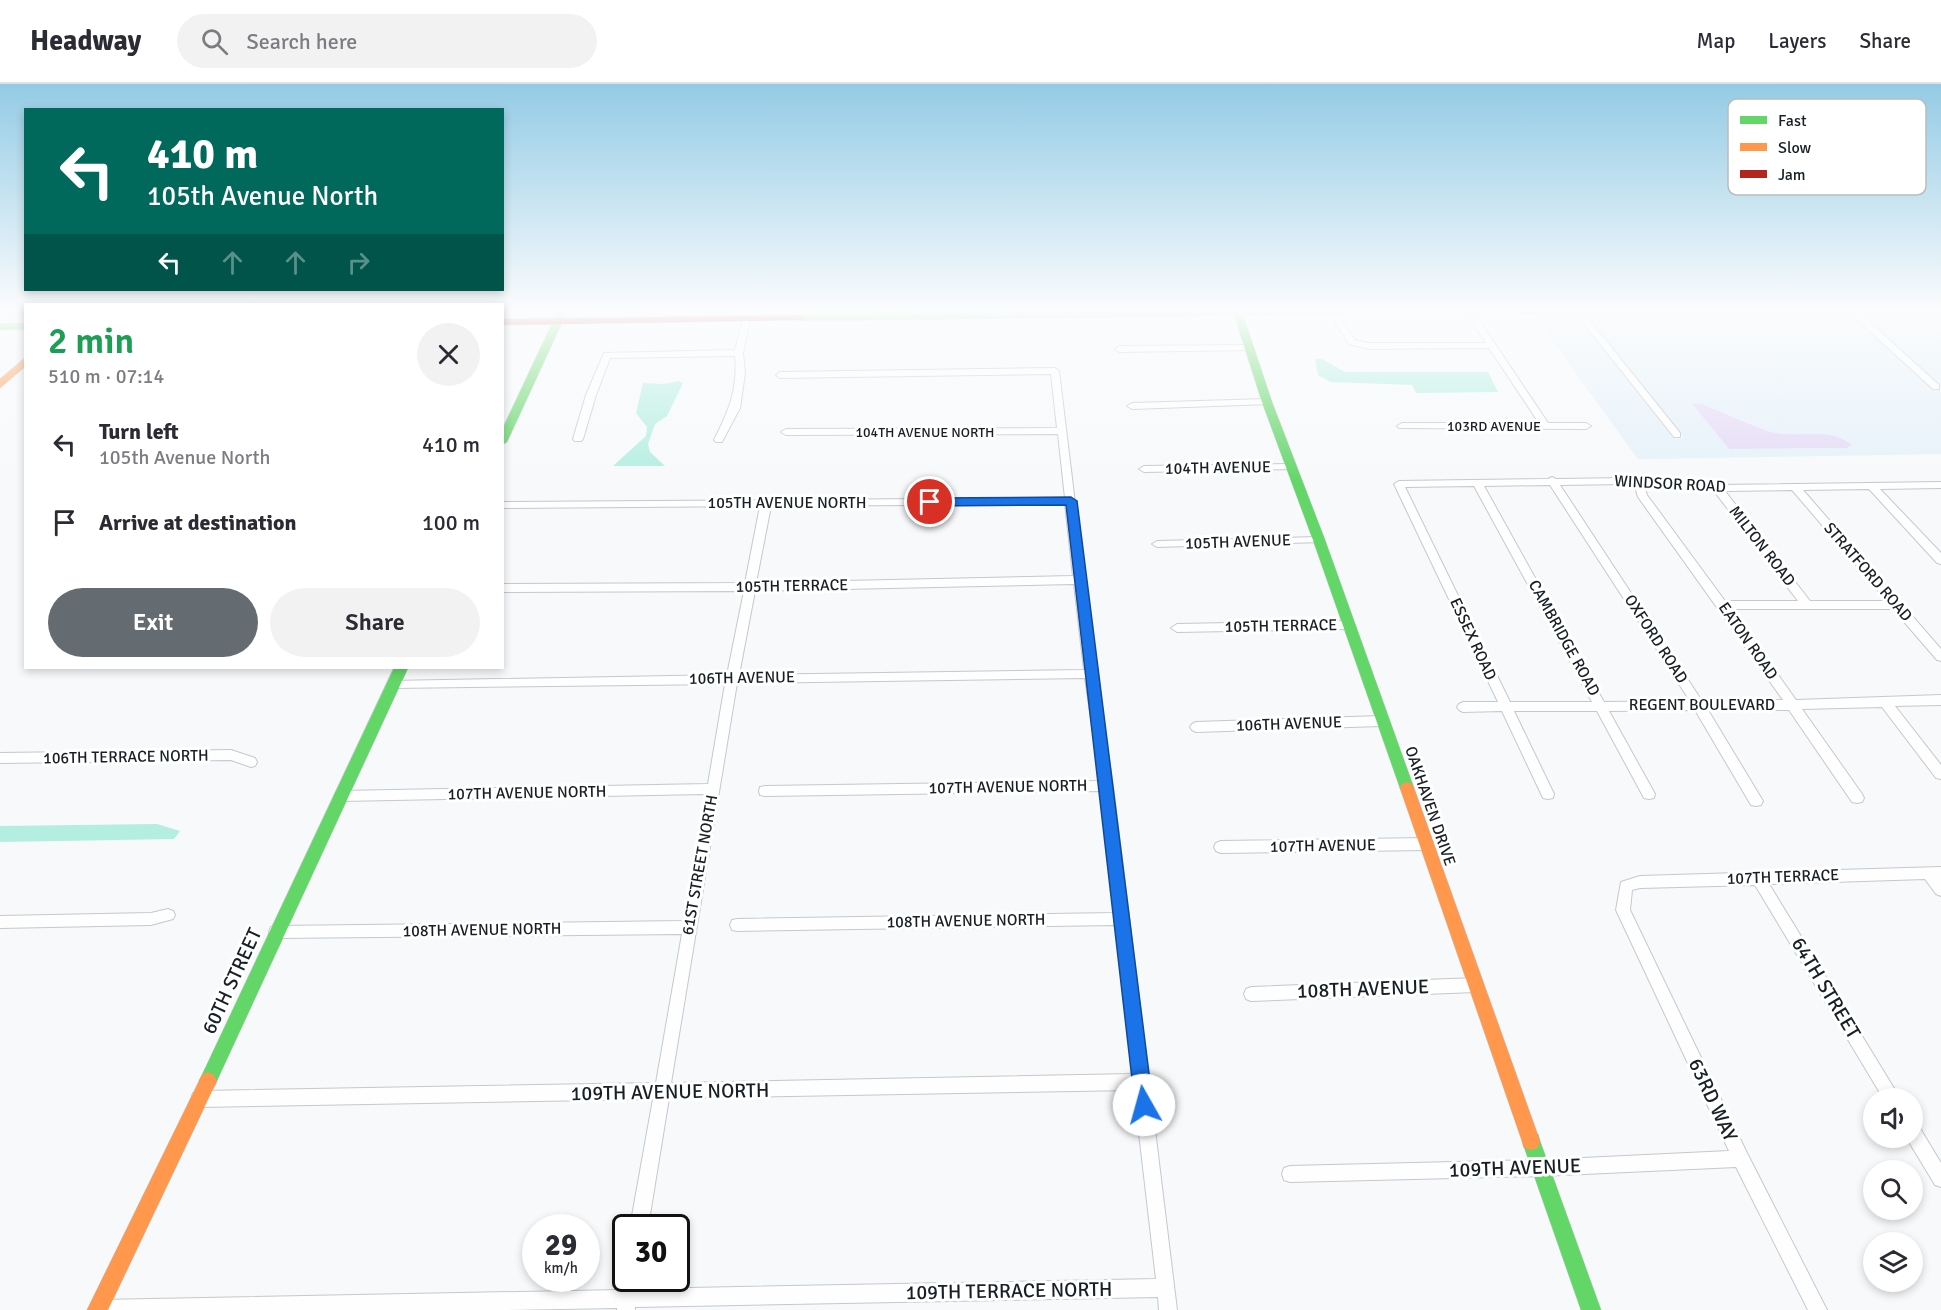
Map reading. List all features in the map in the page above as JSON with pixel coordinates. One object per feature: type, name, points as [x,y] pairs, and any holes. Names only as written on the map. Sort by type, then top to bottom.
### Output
[{"type":"street","points":[[0,385],[17,368]]},
{"type":"street","points":[[504,438],[536,368]]},
{"type":"street","points":[[578,439],[591,395],[602,368]]},
{"type":"street","points":[[719,440],[735,408],[741,368]]},
{"type":"street","name":"OAKHAVEN DRIVE","points":[[1256,368],[1591,1310]]},
{"type":"street","points":[[1507,368],[1545,426]]},
{"type":"street","points":[[1624,368],[1677,435]]},
{"type":"street","points":[[1915,368],[1936,387]]},
{"type":"street","points":[[780,375],[1055,371],[1064,431],[1090,674],[1107,786],[1168,1310]]},
{"type":"street","points":[[1132,406],[1267,402]]},
{"type":"street","name":"103RD AVENUE","points":[[1402,426],[1586,426]]},
{"type":"street","name":"104TH AVENUE NORTH","points":[[786,432],[1064,431]]},
{"type":"street","name":"104TH AVENUE","points":[[1144,469],[1291,468]]},
{"type":"street","name":"WINDSOR ROAD","points":[[1399,484],[1552,480],[1626,481],[1639,485],[1717,488],[1941,485]]},
{"type":"street","name":"OXFORD ROAD","points":[[1552,480],[1698,704],[1756,801]]},
{"type":"street","name":"CAMBRIDGE ROAD","points":[[1477,482],[1602,705],[1649,794]]},
{"type":"street","name":"ESSEX ROAD","points":[[1399,484],[1548,794]]},
{"type":"street","name":"EATON ROAD","points":[[1639,485],[1641,495],[1722,605],[1857,798]]},
{"type":"street","points":[[1872,486],[1941,560]]},
{"type":"street","name":"STRATFORD ROAD","points":[[1795,487],[1941,657]]},
{"type":"street","name":"MILTON ROAD","points":[[1717,488],[1807,605]]},
{"type":"street","name":"105TH AVENUE NORTH","points":[[504,506],[1071,501]]},
{"type":"street","name":"61ST STREET NORTH","points":[[641,1214],[712,789],[766,504]]},
{"type":"street","name":"105TH AVENUE","points":[[1157,544],[1319,540]]},
{"type":"street","name":"105TH TERRACE","points":[[504,588],[750,587],[1081,580]]},
{"type":"street","points":[[1722,605],[1896,605]]},
{"type":"street","name":"105TH TERRACE","points":[[1177,628],[1349,625]]},
{"type":"street","name":"60TH STREET","points":[[98,1310],[400,669]]},
{"type":"street","name":"106TH AVENUE","points":[[393,684],[1090,674]]},
{"type":"street","name":"REGENT BOULEVARD","points":[[1463,707],[1791,705],[1941,700]]},
{"type":"street","points":[[1884,701],[1941,774]]},
{"type":"street","name":"106TH AVENUE","points":[[1196,727],[1382,721]]},
{"type":"street","name":"106TH TERRACE NORTH","points":[[0,758],[231,755],[251,762]]},
{"type":"street","name":"107TH AVENUE NORTH","points":[[765,790],[1107,786]]},
{"type":"street","name":"107TH AVENUE NORTH","points":[[342,796],[712,789]]},
{"type":"street","name":"107TH AVENUE","points":[[1221,847],[1426,844]]},
{"type":"street","points":[[1935,874],[1941,890]]},
{"type":"street","name":"107TH TERRACE","points":[[1626,886],[1640,882],[1935,874]]},
{"type":"street","name":"64TH STREET","points":[[1758,878],[1886,1088]]},
{"type":"street","name":"63RD WAY","points":[[1626,886],[1623,910],[1741,1159],[1818,1310]]},
{"type":"street","points":[[0,922],[151,919],[168,915]]},
{"type":"street","name":"108TH AVENUE NORTH","points":[[737,925],[1123,919]]},
{"type":"street","name":"108TH AVENUE NORTH","points":[[276,932],[689,927]]},
{"type":"street","name":"108TH AVENUE","points":[[1251,994],[1475,985]]},
{"type":"street","name":"109TH AVENUE NORTH","points":[[199,1099],[1141,1082]]},
{"type":"street","points":[[1922,1148],[1941,1179]]},
{"type":"street","name":"109TH AVENUE","points":[[1290,1174],[1541,1168],[1741,1159]]},
{"type":"street","name":"109TH TERRACE NORTH","points":[[98,1310],[627,1304],[1165,1288]]},
{"type":"shaded area","points":[[1317,368],[1338,368],[1345,372],[1488,372],[1498,392],[1416,393],[1412,385],[1331,382],[1318,375]]},
{"type":"shaded area","points":[[1572,368],[1619,368],[1675,439],[1684,438],[1628,368],[1910,368],[1934,390],[1941,390],[1941,454],[1638,459]],"holes":[[[1692,404],[1702,404],[1774,433],[1851,445],[1847,448],[1729,449]]]},
{"type":"shaded area","points":[[1919,368],[1941,368],[1941,388]]},
{"type":"shaded area","points":[[679,381],[683,383],[667,416],[655,424],[648,444],[650,452],[665,466],[613,466],[646,436],[647,427],[636,413],[643,383],[663,384]]},
{"type":"shaded area","points":[[1692,404],[1702,404],[1771,432],[1792,435],[1823,434],[1842,439],[1852,445],[1847,448],[1729,449]]},
{"type":"shaded area","points":[[157,824],[180,831],[174,839],[0,842],[0,826]]},
{"type":"traffic: fast","points":[[504,438],[536,368]]},
{"type":"traffic: fast","points":[[1256,368],[1407,788]]},
{"type":"traffic: fast","points":[[208,1081],[401,669]]},
{"type":"traffic: fast","points":[[1531,1141],[1591,1310]]},
{"type":"traffic: slow","points":[[0,385],[17,368]]},
{"type":"traffic: slow","points":[[1407,788],[1531,1141]]},
{"type":"traffic: slow","points":[[97,1310],[208,1081]]},
{"type":"route","points":[[930,502],[1071,501],[1092,691],[1107,786],[1144,1105]]}]
